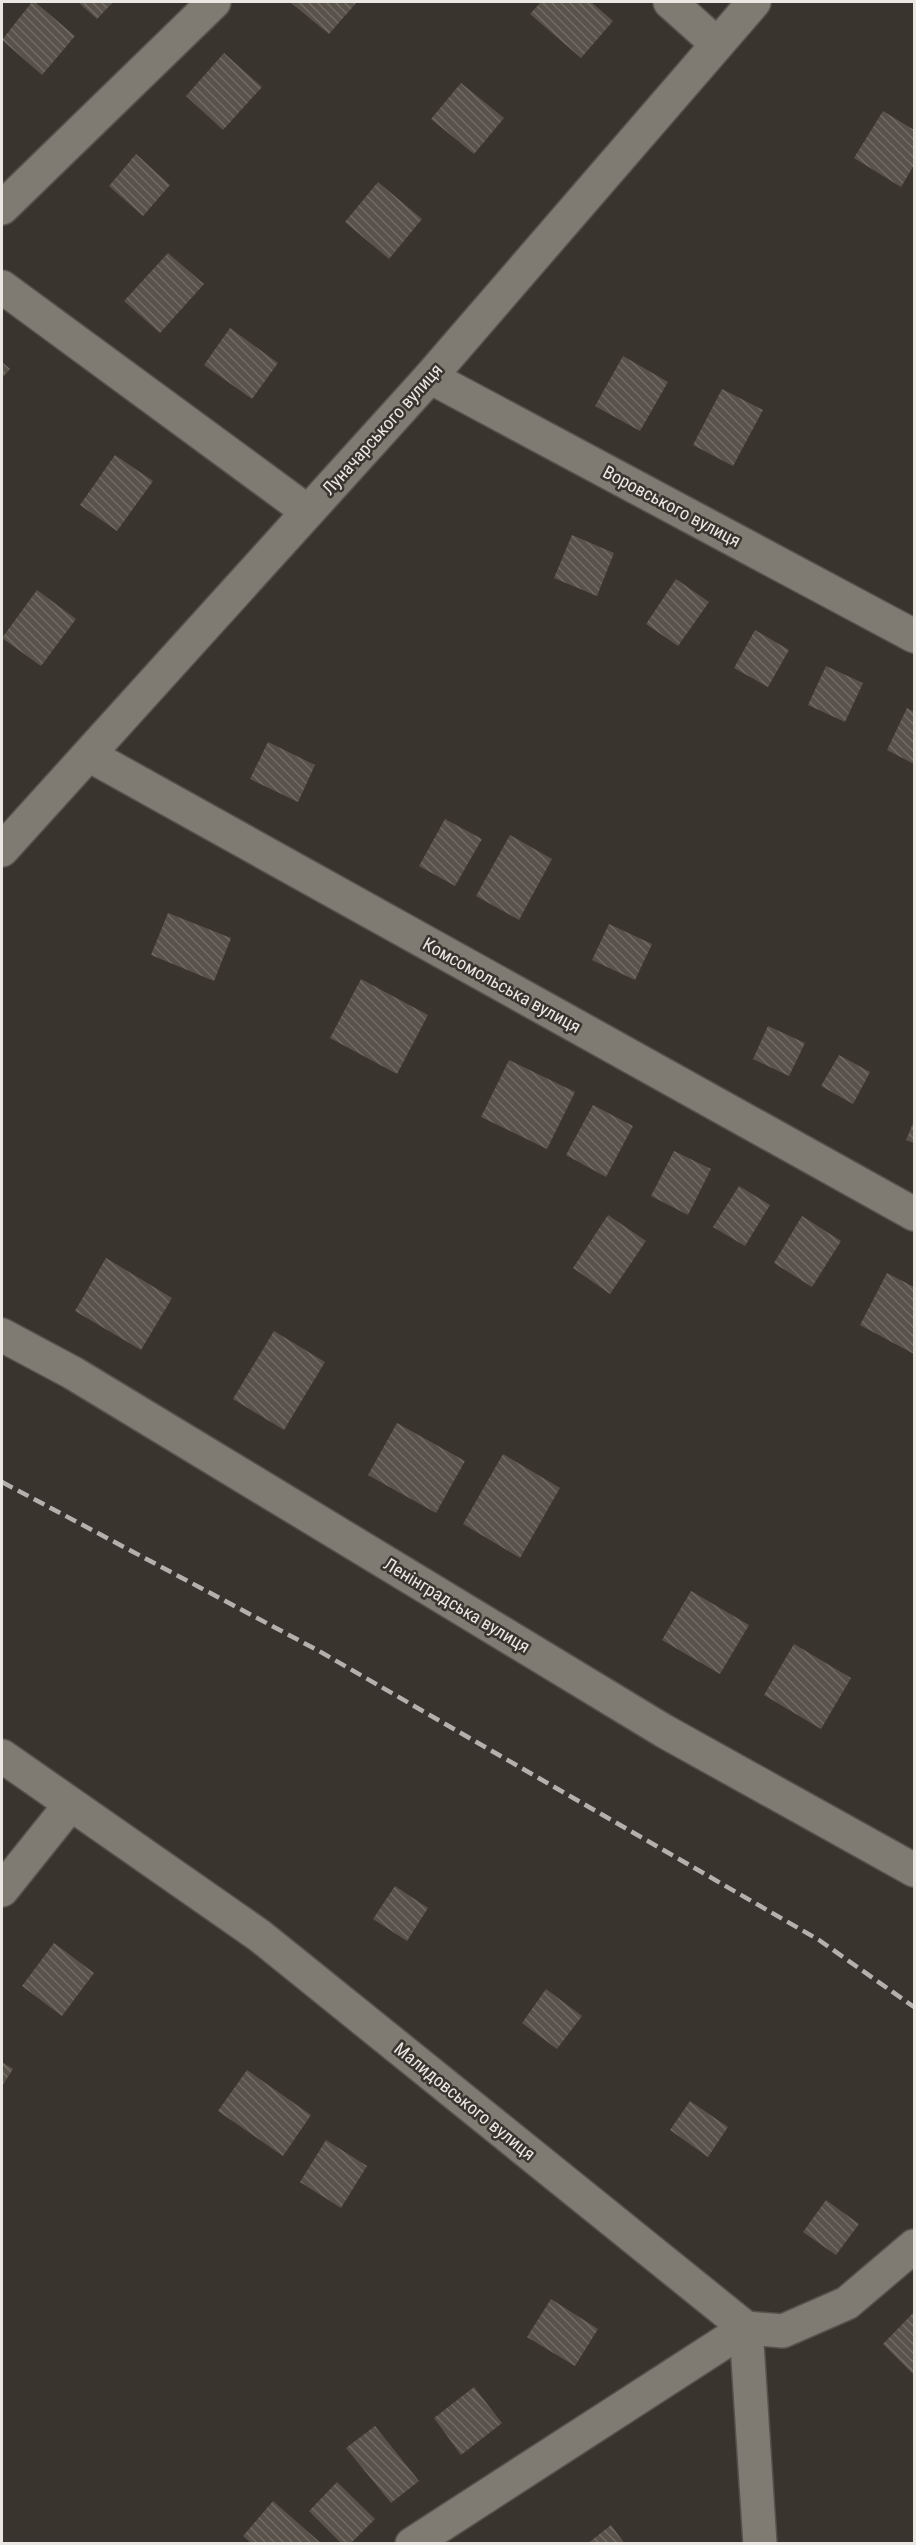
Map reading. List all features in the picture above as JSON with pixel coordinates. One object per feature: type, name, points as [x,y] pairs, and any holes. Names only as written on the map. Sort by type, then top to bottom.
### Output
[{"type":"street","points":[[2,208],[214,2]]},
{"type":"street","points":[[670,2],[717,44]]},
{"type":"street","name":"Луначарського вулиця","points":[[2,850],[430,377],[754,2]]},
{"type":"street","points":[[2,287],[307,511]]},
{"type":"street","name":"Воровського вулиця","points":[[430,377],[915,636]]},
{"type":"street","name":"Комсомольська вулиця","points":[[88,755],[915,1214]]},
{"type":"street","name":"Ленінградська вулиця","points":[[2,1335],[73,1373],[664,1731],[915,1870]]},
{"type":"street","name":"Малидовського вулиця","points":[[2,1756],[260,1936],[746,2328]]},
{"type":"street","points":[[2,1890],[70,1805]]},
{"type":"street","points":[[412,2544],[746,2328],[783,2331],[848,2302],[915,2246]]},
{"type":"street","points":[[746,2328],[760,2544]]},
{"type":"building","points":[[32,2],[35,2],[75,36],[42,75],[2,40]]},
{"type":"building","points":[[78,2],[113,2],[97,19]]},
{"type":"building","points":[[290,2],[357,2],[329,34]]},
{"type":"building","points":[[541,2],[591,2],[613,21],[581,58],[530,14]]},
{"type":"building","points":[[224,53],[262,87],[223,130],[186,96]]},
{"type":"building","points":[[461,83],[504,118],[474,154],[431,119]]},
{"type":"building","points":[[883,111],[914,130],[914,165],[901,187],[854,158]]},
{"type":"building","points":[[136,154],[170,185],[143,216],[109,186]]},
{"type":"building","points":[[378,182],[422,219],[389,259],[345,222]]},
{"type":"building","points":[[168,253],[204,284],[160,333],[124,301]]},
{"type":"building","points":[[230,328],[278,363],[252,399],[204,365]]},
{"type":"building","points":[[623,356],[668,382],[640,431],[595,406]]},
{"type":"building","points":[[2,362],[10,369],[2,378]]},
{"type":"building","points":[[722,389],[763,410],[733,466],[693,445]]},
{"type":"building","points":[[115,455],[153,481],[117,531],[80,505]]},
{"type":"building","points":[[572,535],[614,553],[597,596],[554,578]]},
{"type":"building","points":[[676,579],[709,602],[678,646],[646,624]]},
{"type":"building","points":[[37,590],[76,619],[41,666],[2,638]]},
{"type":"building","points":[[755,630],[789,650],[768,687],[734,668]]},
{"type":"building","points":[[826,666],[863,683],[845,722],[808,705]]},
{"type":"building","points":[[907,708],[914,712],[914,764],[887,750]]},
{"type":"building","points":[[268,742],[315,765],[298,802],[250,779]]},
{"type":"building","points":[[445,819],[482,839],[455,886],[419,866]]},
{"type":"building","points":[[510,835],[552,859],[519,920],[476,896]]},
{"type":"building","points":[[168,913],[231,938],[214,981],[151,955]]},
{"type":"building","points":[[609,924],[652,944],[635,980],[592,960]]},
{"type":"building","points":[[361,979],[428,1015],[397,1074],[330,1038]]},
{"type":"building","points":[[768,1026],[805,1043],[789,1076],[753,1059]]},
{"type":"building","points":[[839,1055],[870,1072],[853,1104],[821,1086]]},
{"type":"building","points":[[509,1060],[575,1092],[547,1149],[481,1117]]},
{"type":"building","points":[[593,1105],[633,1126],[606,1177],[566,1155]]},
{"type":"building","points":[[914,1121],[914,1143],[906,1140]]},
{"type":"building","points":[[674,1151],[711,1169],[688,1215],[651,1196]]},
{"type":"building","points":[[739,1186],[770,1205],[745,1246],[713,1227]]},
{"type":"building","points":[[608,1215],[646,1241],[610,1294],[573,1268]]},
{"type":"building","points":[[802,1216],[841,1241],[812,1287],[774,1263]]},
{"type":"building","points":[[106,1258],[172,1298],[141,1350],[75,1311]]},
{"type":"building","points":[[887,1273],[914,1287],[914,1354],[860,1325]]},
{"type":"building","points":[[274,1331],[325,1362],[284,1430],[233,1399]]},
{"type":"building","points":[[397,1423],[465,1461],[436,1513],[368,1475]]},
{"type":"building","points":[[503,1454],[560,1488],[520,1558],[463,1524]]},
{"type":"building","points":[[691,1591],[749,1625],[720,1674],[662,1640]]},
{"type":"building","points":[[794,1644],[851,1678],[821,1729],[764,1695]]},
{"type":"building","points":[[395,1886],[428,1908],[407,1941],[373,1919]]},
{"type":"building","points":[[54,1943],[94,1973],[62,2016],[22,1986]]},
{"type":"building","points":[[546,1989],[582,2016],[557,2049],[522,2023]]},
{"type":"building","points":[[2,2062],[13,2069],[2,2086]]},
{"type":"building","points":[[247,2070],[311,2115],[283,2156],[218,2111]]},
{"type":"building","points":[[690,2101],[728,2127],[708,2157],[670,2130]]},
{"type":"building","points":[[326,2140],[367,2166],[341,2208],[300,2182]]},
{"type":"building","points":[[826,2200],[859,2224],[836,2255],[803,2232]]},
{"type":"building","points":[[551,2299],[598,2329],[575,2366],[527,2337]]},
{"type":"building","points":[[914,2312],[914,2375],[883,2344]]},
{"type":"building","points":[[474,2387],[502,2423],[461,2455],[434,2418]]},
{"type":"building","points":[[375,2426],[419,2481],[391,2503],[346,2448]]},
{"type":"building","points":[[337,2482],[375,2519],[350,2544],[342,2544],[309,2511]]},
{"type":"building","points":[[273,2501],[322,2544],[252,2544],[243,2536]]},
{"type":"building","points":[[611,2525],[625,2544],[587,2544]]},
{"type":"railway","points":[[2,1482],[319,1651],[819,1940],[914,2007]]}]
